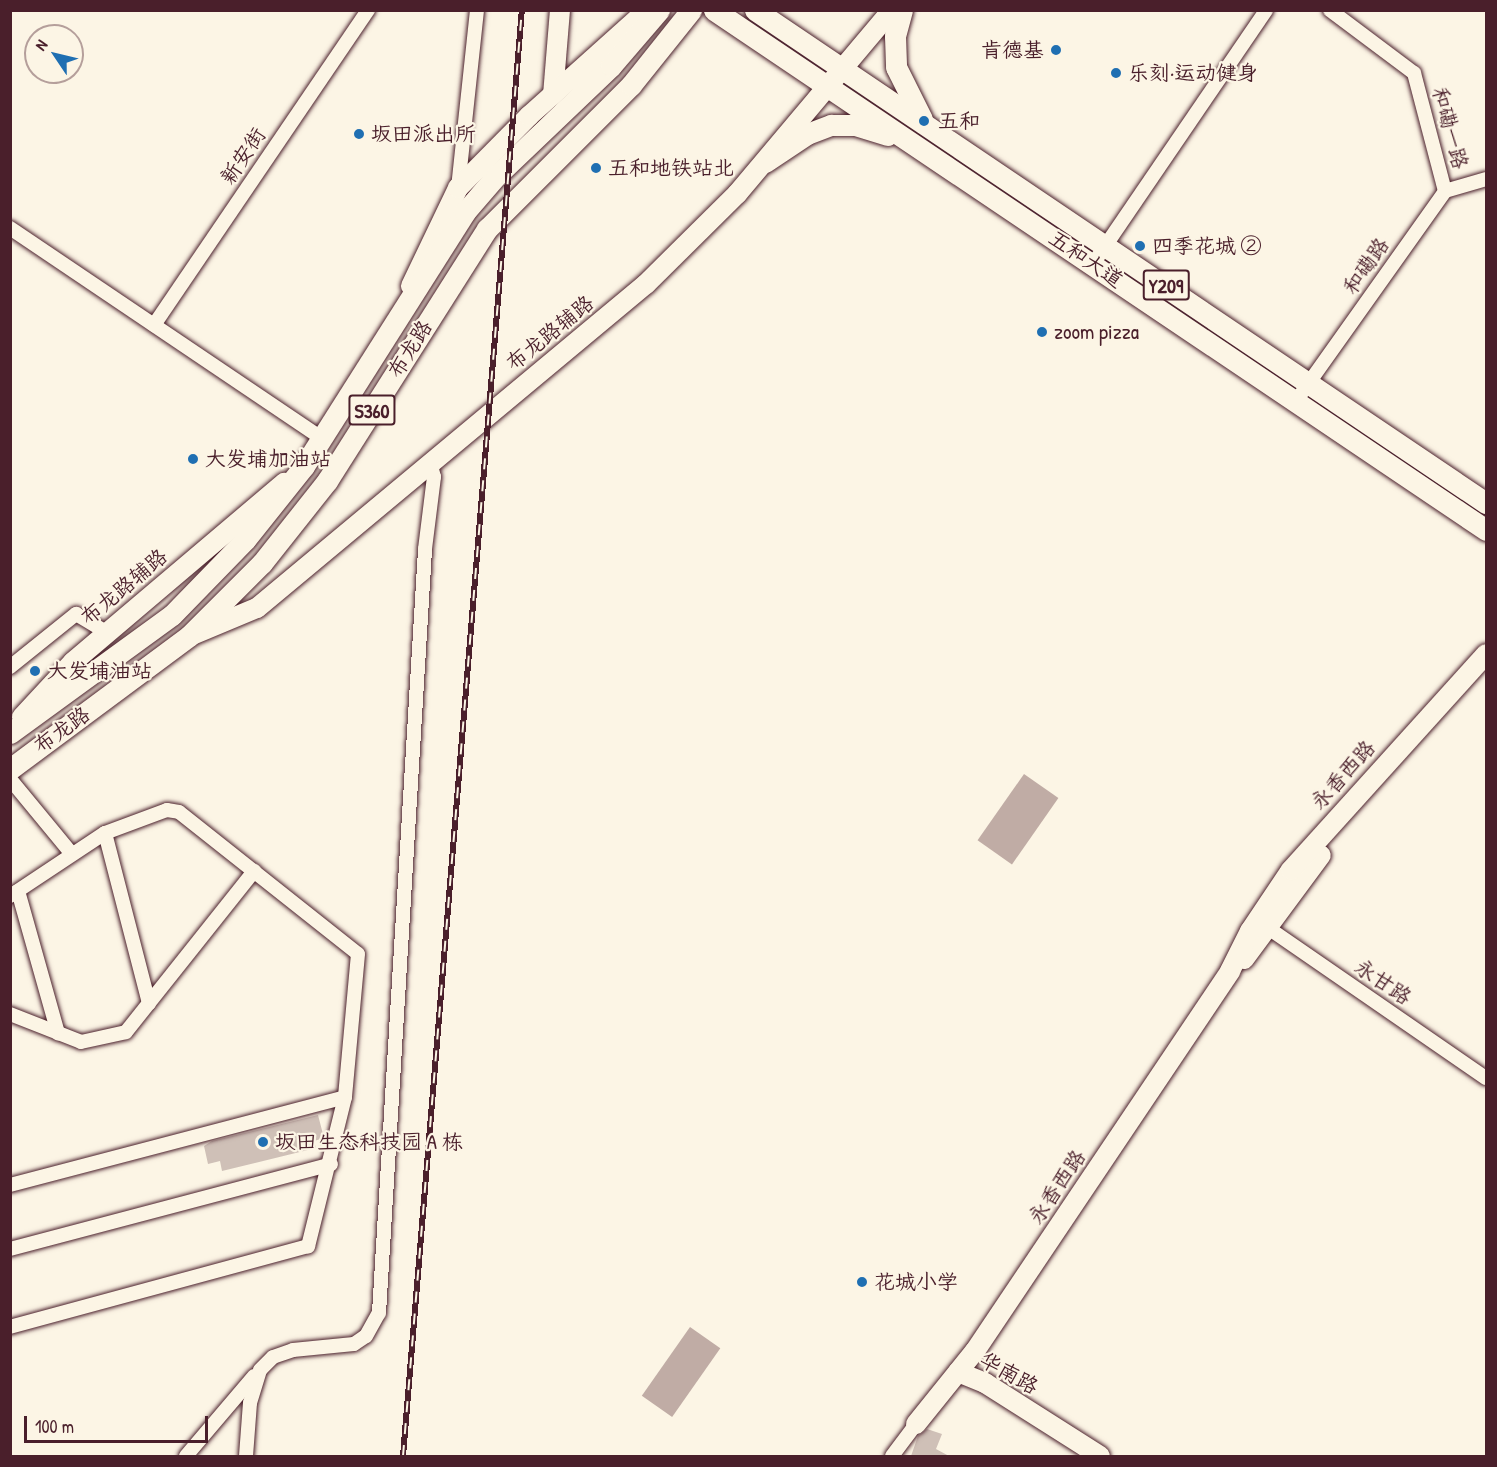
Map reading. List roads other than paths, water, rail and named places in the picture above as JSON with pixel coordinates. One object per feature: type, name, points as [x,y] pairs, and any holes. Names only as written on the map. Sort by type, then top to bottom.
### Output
[{"type":"main road","points":[[553,95],[560,10]]},
{"type":"main road","points":[[401,310],[458,188],[553,95],[647,10]]},
{"type":"main road","name":"布龙路","points":[[10,731],[172,615],[245,540],[304,466],[401,310],[480,194],[585,93],[660,10]]},
{"type":"main road","name":"布龙路","points":[[10,769],[189,636],[262,562],[313,500],[501,211],[631,85],[691,10]]},
{"type":"main road","name":"五和大道","points":[[714,10],[1296,401],[1485,525]]},
{"type":"main road","name":"五和大道","points":[[755,10],[1310,382],[1486,503]]},
{"type":"main road","name":"布龙路辅路","points":[[189,636],[256,608],[646,284],[765,162],[892,10]]},
{"type":"main road","points":[[902,10],[895,36],[896,68],[926,125]]},
{"type":"main road","points":[[765,162],[807,134],[831,125],[855,125],[914,144]]},
{"type":"main road","name":"布龙路辅路","points":[[10,731],[74,662],[304,466]]},
{"type":"main road","name":"永香西路","points":[[916,1424],[958,1372],[1262,924],[1309,848],[1486,654]]},
{"type":"main road","name":"永香西路","points":[[1262,924],[1337,836],[1486,674]]},
{"type":"main road","name":"华南路","points":[[958,1372],[978,1394],[1076,1456]]},
{"type":"main road","name":"华南路","points":[[958,1372],[985,1383],[1100,1456]]},
{"type":"street","name":"新安街","points":[[154,325],[368,10]]},
{"type":"street","points":[[458,188],[477,10]]},
{"type":"street","points":[[1093,264],[1266,10]]},
{"type":"street","name":"和磡一路","points":[[1330,10],[1414,74],[1445,191]]},
{"type":"street","points":[[1445,191],[1486,179]]},
{"type":"street","name":"和磡路","points":[[1296,401],[1445,191]]},
{"type":"street","points":[[10,228],[321,438]]},
{"type":"street","points":[[186,1456],[273,1358],[292,1350],[354,1344],[366,1336],[379,1313],[425,549],[434,477],[430,462]]},
{"type":"street","points":[[10,667],[76,614],[108,633]]},
{"type":"street","points":[[10,779],[70,853]]},
{"type":"street","points":[[10,1327],[308,1246],[331,1164],[345,1097],[358,954],[179,812],[150,814],[105,833],[70,853],[14,894],[58,1033]]},
{"type":"street","points":[[105,833],[149,1003]]},
{"type":"street","points":[[10,1014],[81,1042],[126,1032],[254,871]]},
{"type":"street","name":"永甘路","points":[[1262,924],[1486,1078]]},
{"type":"street","points":[[15,1182],[345,1097]]},
{"type":"street","points":[[10,1249],[331,1164]]},
{"type":"street","points":[[246,1456],[253,1386],[260,1370]]},
{"type":"street","points":[[892,1456],[916,1424]]},
{"type":"railway","points":[[403,1456],[522,10]]},
{"type":"place","name":"肯德基","points":[[1056,50]]},
{"type":"place","name":"乐刻·运动健身","points":[[1116,73]]},
{"type":"place","name":"五和","points":[[924,121]]},
{"type":"place","name":"坂田派出所","points":[[359,134]]},
{"type":"place","name":"五和地铁站北","points":[[596,168]]},
{"type":"place","name":"四季花城 ②","points":[[1140,246]]},
{"type":"place","name":"zoom pizza","points":[[1042,332]]},
{"type":"place","name":"大发埔加油站","points":[[193,459]]},
{"type":"place","name":"大发埔油站","points":[[35,671]]},
{"type":"place","name":"坂田生态科技园 A 栋","points":[[263,1142]]},
{"type":"place","name":"花城小学","points":[[862,1282]]}]
